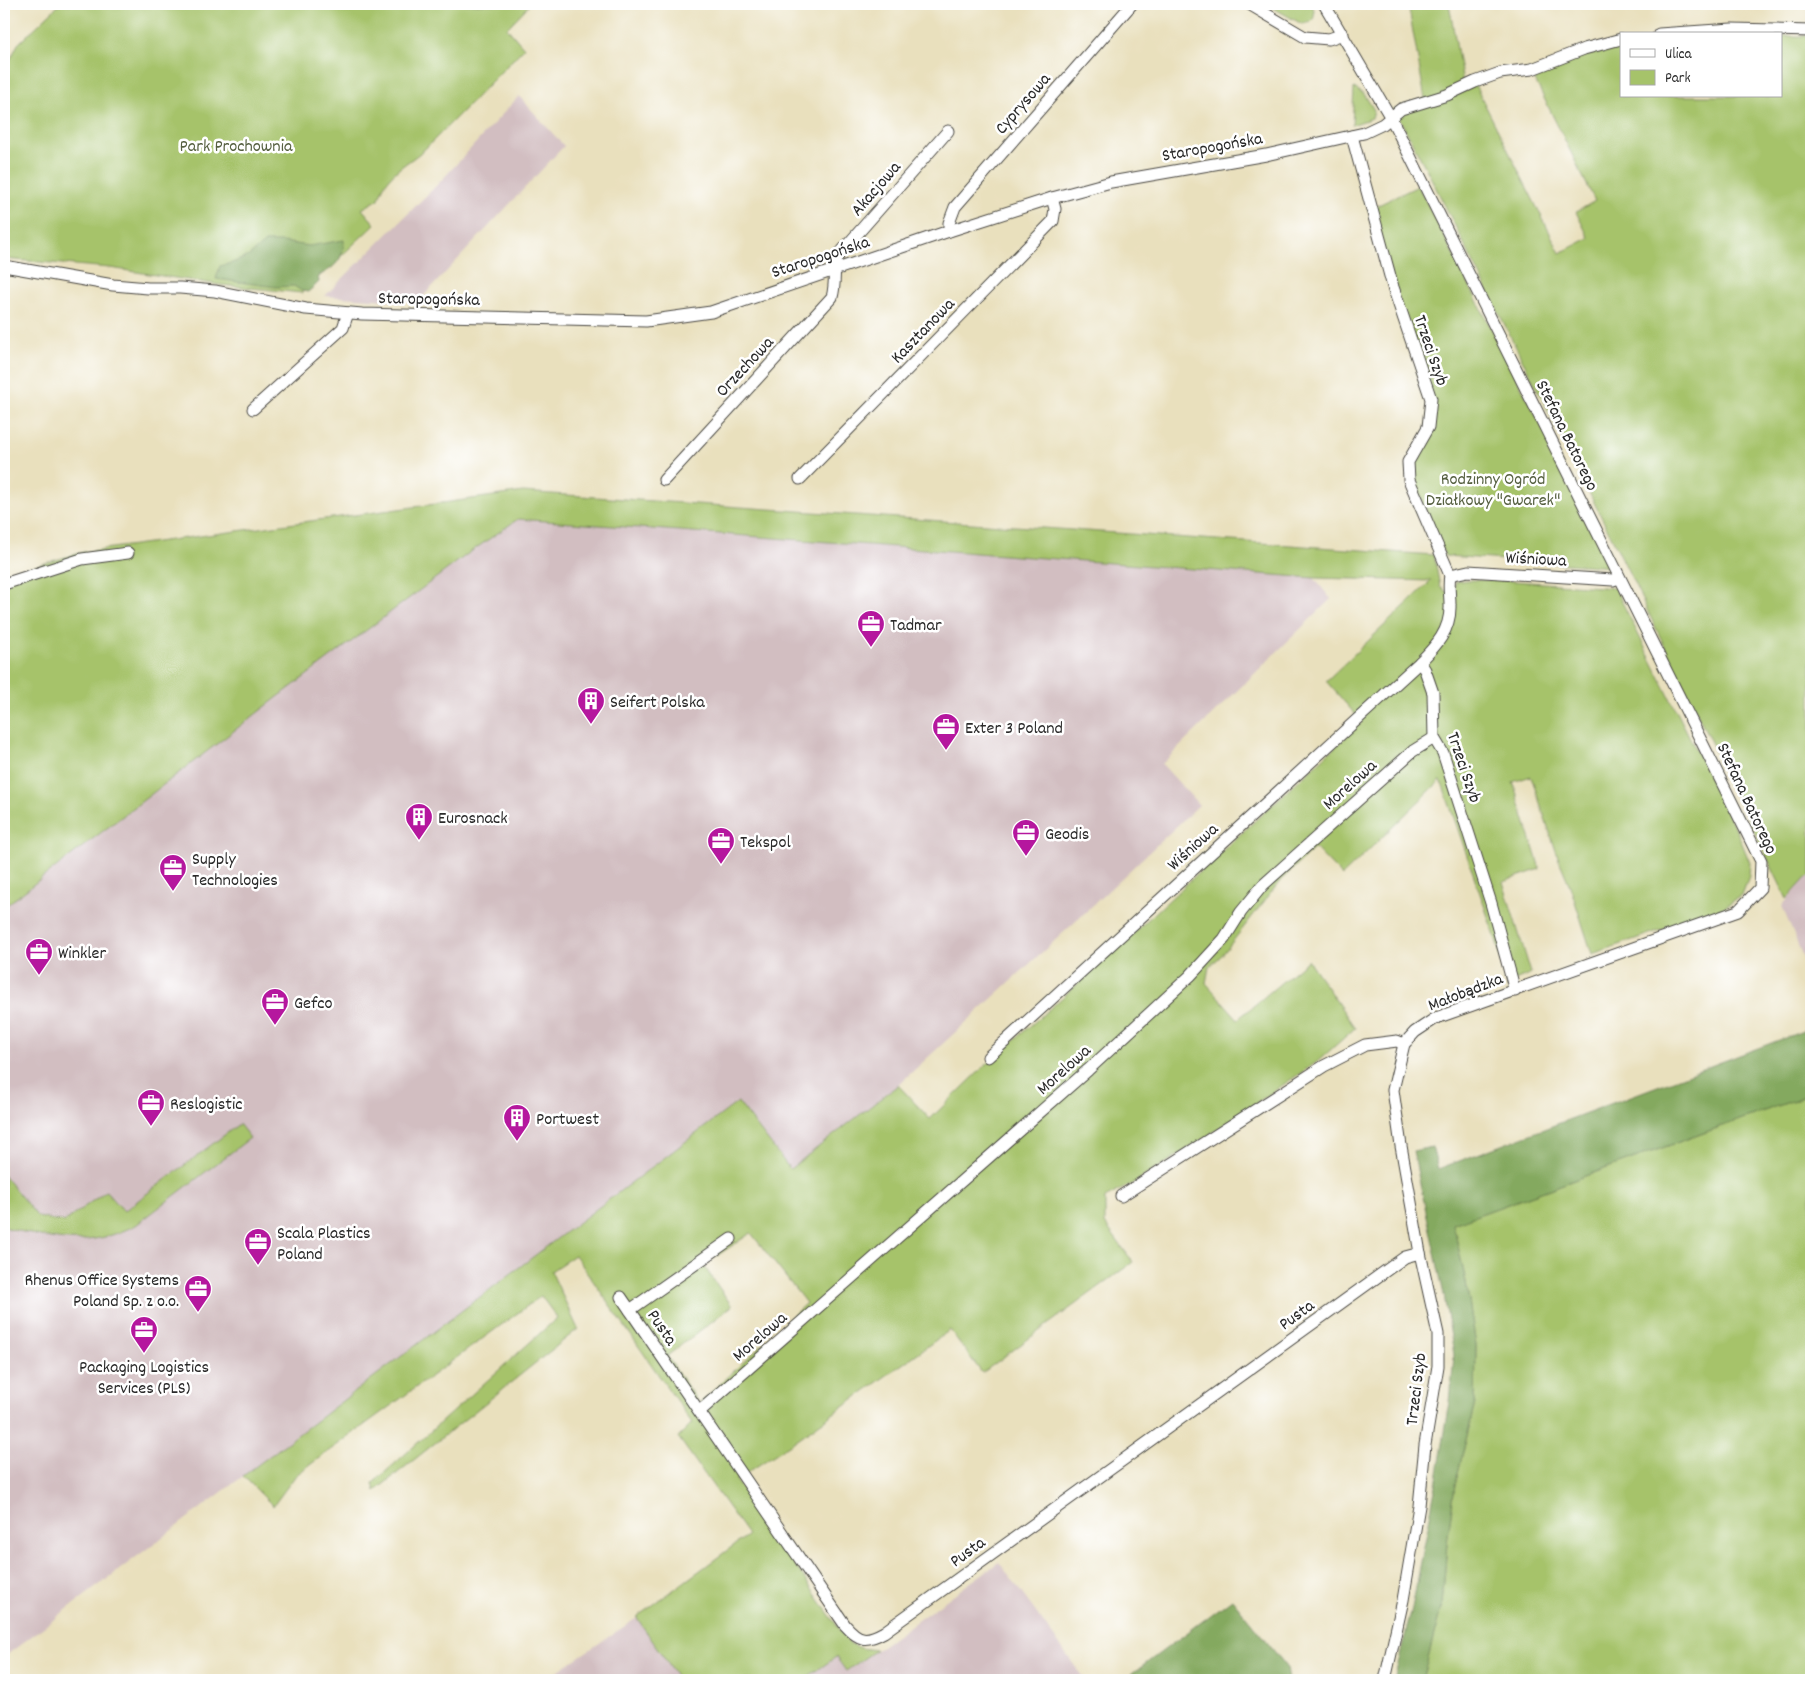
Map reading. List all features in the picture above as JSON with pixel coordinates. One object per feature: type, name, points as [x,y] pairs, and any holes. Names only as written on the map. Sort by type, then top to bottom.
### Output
[{"type":"street","name":"Cyprysowa","points":[[949,231],[949,223],[955,207],[1132,4]]},
{"type":"street","points":[[1249,4],[1305,37],[1329,39],[1343,34]]},
{"type":"street","name":"Stefana Batorego","points":[[1324,4],[1391,118],[1619,578],[1751,839],[1761,861],[1760,888]]},
{"type":"street","points":[[1688,32],[1732,29],[1811,31]]},
{"type":"street","name":"Staropogońska","points":[[4,266],[113,285],[215,291],[306,309],[348,313],[646,321],[711,312],[1052,198],[1111,182],[1266,155],[1352,136],[1383,124],[1401,109],[1447,95],[1500,73],[1532,70],[1584,49],[1620,39]]},
{"type":"street","name":"Akacjowa","points":[[834,270],[836,258],[948,131]]},
{"type":"street","name":"Trzeci Szyb","points":[[1352,136],[1393,287],[1431,399],[1428,427],[1408,462],[1409,480],[1450,574],[1448,587],[1451,606],[1449,625],[1437,645],[1420,662],[1426,670],[1433,693],[1434,738],[1443,753],[1491,903],[1515,991]]},
{"type":"street","name":"Kasztanowa","points":[[800,479],[1053,221],[1055,209],[1052,198]]},
{"type":"street","name":"Orzechowa","points":[[664,480],[832,297],[835,286],[834,270]]},
{"type":"street","points":[[253,409],[343,328],[348,313]]},
{"type":"street","points":[[4,584],[82,559],[128,553]]},
{"type":"street","name":"Wiśniowa","points":[[1450,574],[1468,572],[1613,580],[1619,578]]},
{"type":"street","name":"Wiśniowa","points":[[988,1057],[1420,662]]},
{"type":"street","name":"Morelowa","points":[[700,1411],[1044,1109],[1190,976],[1224,939],[1241,912],[1263,885],[1413,750],[1434,738]]},
{"type":"street","name":"Małobądzka","points":[[1404,1044],[1415,1032],[1436,1018],[1738,911],[1760,888]]},
{"type":"street","points":[[1121,1196],[1324,1066],[1365,1045],[1396,1041],[1404,1044]]},
{"type":"street","name":"Trzeci Szyb","points":[[1385,1680],[1403,1600],[1419,1506],[1425,1445],[1438,1366],[1438,1334],[1420,1253],[1393,1090],[1404,1044]]},
{"type":"street","name":"Pusta","points":[[630,1310],[731,1239]]},
{"type":"street","name":"Pusta","points":[[621,1297],[845,1625],[857,1637],[867,1639],[884,1632],[1405,1257],[1420,1253]]},
{"type":"shaded area","points":[[519,96],[564,146],[418,302],[325,296],[439,183]]},
{"type":"shaded area","points":[[518,519],[1314,578],[1331,599],[1162,764],[1199,805],[898,1085],[790,1169],[738,1102],[4,1657],[4,907],[278,697],[469,553]]},
{"type":"shaded area","points":[[1811,875],[1811,977],[1782,906],[1806,878]]},
{"type":"shaded area","points":[[999,1562],[1085,1680],[803,1680],[836,1656],[847,1671]]},
{"type":"shaded area","points":[[637,1618],[679,1680],[544,1680]]},
{"type":"green space","name":"Park Prochownia","points":[[60,4],[530,4],[507,28],[524,48],[427,147],[387,181],[379,199],[362,209],[375,224],[302,293],[221,285],[110,268],[4,259],[4,72],[18,44]]},
{"type":"green space","points":[[1266,4],[1311,4],[1314,18],[1311,22],[1302,24]]},
{"type":"green space","points":[[1408,4],[1449,4],[1463,83],[1472,79],[1560,253],[1589,238],[1576,212],[1595,201],[1532,74],[1587,53],[1620,43],[1620,98],[1782,98],[1782,36],[1811,36],[1811,875],[1787,899],[1620,554],[1430,176],[1403,125],[1392,110],[1425,99]]},
{"type":"green space","points":[[1354,88],[1364,94],[1374,110],[1372,118],[1352,125]]},
{"type":"green space","name":"Rodzinny Ogród Działkowy \"Gwarek\"","points":[[1418,186],[1614,567],[1445,556],[1407,468],[1428,427],[1431,399],[1370,209]]},
{"type":"green space","points":[[344,240],[344,247],[340,258],[334,266],[318,276],[319,282],[308,292],[294,286],[276,287],[216,279],[220,266],[249,256],[265,242],[283,242],[309,246]]},
{"type":"green space","points":[[523,492],[1434,555],[1440,587],[1451,595],[1456,582],[1466,580],[1498,580],[1615,588],[1739,836],[1750,863],[1749,876],[1742,895],[1721,909],[1592,954],[1531,776],[1513,782],[1540,869],[1503,882],[1531,973],[1508,983],[1497,943],[1441,780],[1342,876],[1315,848],[1281,880],[1222,955],[1209,967],[1206,983],[1238,1019],[1308,960],[1355,1028],[1317,1062],[1194,1145],[1137,1181],[1105,1198],[1105,1224],[1133,1262],[982,1373],[950,1330],[795,1441],[736,1480],[849,1643],[861,1648],[876,1650],[846,1671],[836,1657],[803,1680],[679,1680],[637,1618],[748,1535],[678,1437],[692,1423],[575,1255],[551,1271],[578,1329],[375,1491],[373,1483],[557,1318],[541,1296],[296,1475],[273,1506],[243,1476],[738,1102],[790,1169],[898,1085],[930,1119],[987,1064],[1090,973],[1362,722],[1326,681],[1431,581],[1314,578],[518,519],[469,553],[278,697],[4,907],[4,575],[83,552]],"holes":[[[751,1233],[806,1303],[699,1404],[667,1356],[732,1306],[703,1265]]]},
{"type":"green space","points":[[1811,1028],[1811,1094],[1453,1224],[1466,1282],[1476,1346],[1475,1403],[1455,1485],[1447,1543],[1442,1605],[1422,1680],[1394,1680],[1412,1608],[1436,1485],[1450,1402],[1454,1355],[1444,1295],[1413,1151],[1432,1147],[1438,1169]]},
{"type":"green space","points":[[1811,1094],[1811,1680],[1422,1680],[1442,1605],[1447,1543],[1455,1485],[1475,1403],[1476,1346],[1466,1282],[1453,1224]]},
{"type":"green space","points":[[239,1124],[250,1138],[136,1225],[118,1233],[102,1238],[70,1240],[39,1236],[4,1227],[4,1176],[38,1217],[64,1222],[106,1191],[124,1211]]},
{"type":"green space","points":[[1232,1599],[1287,1667],[1289,1680],[1124,1680]]},
{"type":"place","name":"Tadmar","points":[[871,648]]},
{"type":"place","name":"Seifert Polska","points":[[591,725]]},
{"type":"place","name":"Exter 3 Poland","points":[[946,751]]},
{"type":"place","name":"Eurosnack","points":[[419,841]]},
{"type":"place","name":"Geodis","points":[[1026,857]]},
{"type":"place","name":"Tekspol","points":[[721,865]]},
{"type":"place","name":"Supply Technologies","points":[[173,892]]},
{"type":"place","name":"Winkler","points":[[39,976]]},
{"type":"place","name":"Gefco","points":[[275,1026]]},
{"type":"place","name":"Reslogistic","points":[[151,1127]]},
{"type":"place","name":"Portwest","points":[[517,1142]]},
{"type":"place","name":"Scala Plastics Poland","points":[[258,1266]]},
{"type":"place","name":"Rhenus Office Systems Poland Sp. z o.o.","points":[[198,1313]]},
{"type":"place","name":"Packaging Logistics Services (PLS)","points":[[144,1354]]}]
